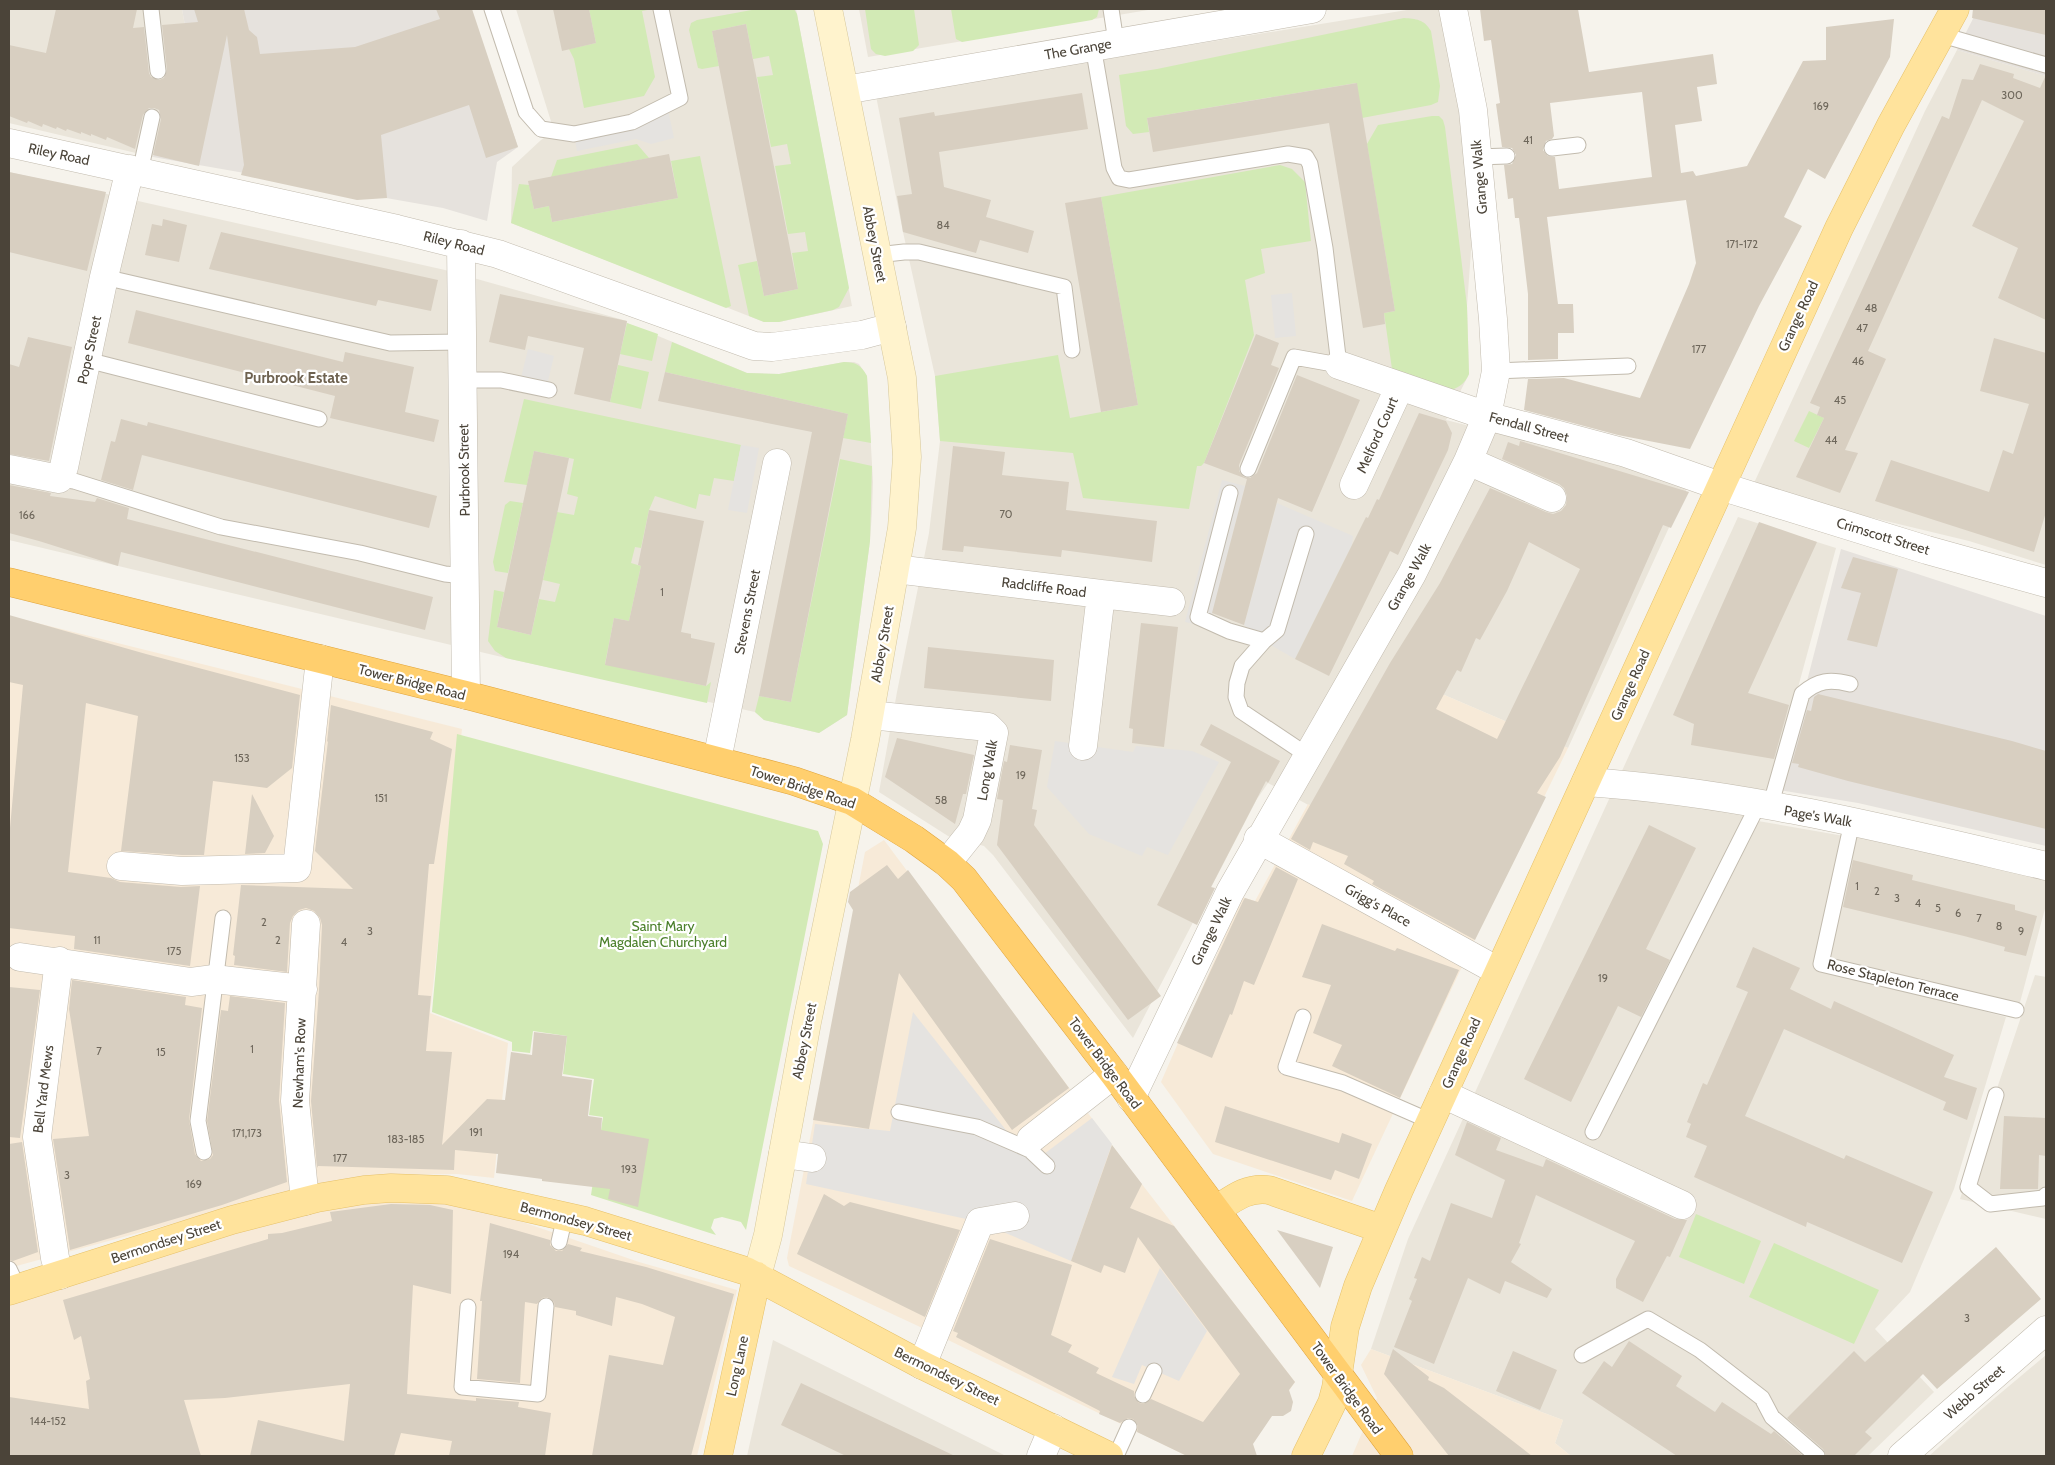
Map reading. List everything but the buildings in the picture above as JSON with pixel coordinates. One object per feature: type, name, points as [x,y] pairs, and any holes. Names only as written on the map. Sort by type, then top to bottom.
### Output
[{"type":"highway","name":"Tower Bridge Road","points":[[9,582],[466,695],[794,780],[852,800],[914,839],[947,863],[964,880],[1114,1074],[1130,1098],[1399,1456]]},
{"type":"main road","name":"Abbey Street","points":[[758,1276],[768,1234],[807,1022],[870,715],[902,528],[906,438],[902,378],[828,9]]},
{"type":"main road","name":"Grange Road","points":[[1338,1374],[1345,1327],[1358,1286],[1430,1121],[1839,228],[1891,125],[1955,9]]},
{"type":"main road","name":"Bermondsey Street","points":[[12,1282],[60,1275],[232,1220],[305,1201],[364,1190],[425,1188],[464,1193],[601,1225],[758,1276],[922,1365],[1108,1456]]},
{"type":"main road","points":[[1216,1210],[1247,1191],[1269,1190],[1382,1229]]},
{"type":"main road","name":"Long Lane","points":[[718,1456],[758,1276]]},
{"type":"main road","points":[[1306,1456],[1332,1403],[1338,1374]]},
{"type":"street","name":"The Grange","points":[[844,90],[1312,9]]},
{"type":"street","name":"Grange Walk","points":[[1130,1098],[1230,892],[1258,839],[1412,574],[1468,461],[1487,416],[1496,371],[1493,319],[1473,110],[1453,9]]},
{"type":"street","name":"Riley Road","points":[[9,143],[461,244],[498,254],[744,342],[763,347],[862,335],[892,328]]},
{"type":"street","name":"Pope Street","points":[[59,479],[64,467],[104,276],[135,171]]},
{"type":"street","name":"Purbrook Street","points":[[461,244],[466,695]]},
{"type":"street","name":"Fendall Street","points":[[1338,365],[1487,416],[1626,454],[1720,486]]},
{"type":"street","name":"Melford Court","points":[[1354,485],[1400,386]]},
{"type":"street","points":[[1468,461],[1552,498]]},
{"type":"street","name":"Stevens Street","points":[[717,760],[776,463]]},
{"type":"street","points":[[9,469],[59,479]]},
{"type":"street","name":"Crimscott Street","points":[[1720,486],[1927,550],[2046,583]]},
{"type":"street","name":"Radcliffe Road","points":[[895,569],[1101,594],[1083,746]]},
{"type":"street","points":[[1101,594],[1171,602]]},
{"type":"street","points":[[121,866],[182,871],[297,868],[320,659]]},
{"type":"street","name":"Long Walk","points":[[870,715],[988,727],[994,733],[978,820],[971,833],[947,863]]},
{"type":"street","name":"Page's Walk","points":[[1586,782],[1649,788],[1852,822],[2046,866]]},
{"type":"street","name":"Grigg's Place","points":[[1258,839],[1498,971]]},
{"type":"street","name":"Newham's Row","points":[[305,1201],[295,1101],[306,924]]},
{"type":"street","points":[[20,956],[191,982],[214,979],[303,989]]},
{"type":"street","name":"Bell Yard Mews","points":[[59,961],[37,1137],[55,1258],[60,1275]]},
{"type":"street","points":[[1031,1139],[1114,1074]]},
{"type":"street","points":[[1443,1094],[1682,1205]]},
{"type":"street","points":[[783,1154],[812,1158]]},
{"type":"street","points":[[922,1365],[980,1222],[1015,1216]]},
{"type":"street","name":"Webb Street","points":[[1902,1456],[2046,1330]]},
{"type":"street","points":[[1041,1456],[1053,1428]]},
{"type":"lane","points":[[150,9],[158,71]]},
{"type":"lane","points":[[492,9],[526,112],[541,128],[574,134],[632,122],[680,98],[661,9]]},
{"type":"lane","points":[[1111,9],[1104,44],[1114,168],[1119,178],[1129,180],[1288,154],[1306,157],[1310,164],[1325,248],[1338,365],[1294,357],[1248,469]]},
{"type":"lane","points":[[1942,35],[2046,65]]},
{"type":"lane","points":[[135,171],[152,118]]},
{"type":"lane","points":[[1552,148],[1578,145]]},
{"type":"lane","points":[[1477,157],[1507,156]]},
{"type":"lane","points":[[877,255],[918,252],[1064,287],[1072,350]]},
{"type":"lane","points":[[104,276],[390,343],[462,342]]},
{"type":"lane","points":[[87,360],[319,420]]},
{"type":"lane","points":[[1496,371],[1628,366]]},
{"type":"lane","points":[[463,380],[501,380],[549,390]]},
{"type":"lane","points":[[59,479],[74,481],[221,527],[360,553],[445,574],[465,576]]},
{"type":"lane","points":[[1230,493],[1198,616],[1229,631],[1264,641]]},
{"type":"lane","points":[[1306,534],[1277,630],[1264,641],[1242,666],[1237,683],[1236,697],[1241,711],[1307,755]]},
{"type":"lane","points":[[1593,1132],[1764,806],[1802,694],[1810,687],[1821,682],[1834,680],[1850,684]]},
{"type":"lane","name":"Rose Stapleton Terrace","points":[[1852,822],[1821,964],[2016,1010]]},
{"type":"lane","points":[[204,1152],[198,1121],[223,918]]},
{"type":"lane","points":[[1303,1017],[1286,1067],[1343,1083],[1430,1121]]},
{"type":"lane","points":[[1996,1095],[1968,1187],[1990,1204],[2043,1198],[2046,1195]]},
{"type":"lane","points":[[899,1112],[977,1127],[1030,1150],[1047,1166]]},
{"type":"lane","points":[[558,1242],[565,1216]]},
{"type":"lane","points":[[468,1308],[462,1387],[538,1394],[546,1306]]},
{"type":"lane","points":[[1582,1354],[1648,1318],[1700,1350],[1762,1398],[1772,1417],[1818,1456]]},
{"type":"lane","points":[[1143,1395],[1154,1371]]},
{"type":"lane","points":[[1116,1456],[1128,1427]]},
{"type":"shaded area","points":[[9,9],[182,9],[189,48],[168,89],[153,157],[9,123]]},
{"type":"shaded area","points":[[182,9],[471,9],[518,147],[497,162],[487,221],[443,208],[153,157],[168,89],[189,48]]},
{"type":"shaded area","points":[[516,9],[796,9],[852,306],[779,322],[764,322],[511,223],[512,167],[541,140],[554,131]]},
{"type":"shaded area","points":[[859,9],[1154,9],[868,57]]},
{"type":"shaded area","points":[[1413,9],[1449,9],[1475,196],[1467,306],[1469,374],[1446,420],[1624,465],[1688,486],[1568,748],[1435,691],[1365,836],[1268,783],[1257,799],[1133,1038],[993,855],[984,846],[948,836],[879,792],[929,533],[940,441],[935,376],[903,232],[876,96]]},
{"type":"shaded area","points":[[1978,9],[2046,9],[2046,76],[1957,50]]},
{"type":"shaded area","points":[[1957,50],[2046,76],[2046,565],[1969,541],[1836,509],[1754,483],[1925,111]]},
{"type":"shaded area","points":[[667,105],[674,138],[651,144],[636,139],[577,151],[574,134]]},
{"type":"shaded area","points":[[9,172],[445,270],[627,321],[627,323],[747,373],[779,374],[844,362],[859,364],[867,376],[873,482],[872,512],[870,541],[847,715],[819,733],[764,720],[755,712],[506,658],[9,540]]},
{"type":"shaded area","points":[[1292,293],[1296,336],[1275,338],[1271,295]]},
{"type":"shaded area","points":[[528,349],[554,356],[547,385],[521,378]]},
{"type":"shaded area","points":[[741,445],[759,448],[747,513],[728,510]]},
{"type":"shaded area","points":[[1222,480],[1245,486],[1209,627],[1185,622]]},
{"type":"shaded area","points":[[1277,503],[1353,536],[1352,545],[1295,659],[1264,641],[1244,625]]},
{"type":"shaded area","points":[[1738,517],[1836,548],[1766,805],[1758,821],[1844,836],[1815,968],[2006,1017],[1954,1189],[1910,1292],[1875,1329],[1934,1392],[1868,1456],[1571,1456],[1555,1443],[1563,1420],[1371,1349],[1408,1239]]},
{"type":"shaded area","points":[[1841,549],[2046,616],[2046,846],[1858,803],[1779,790]]},
{"type":"shaded area","points":[[9,616],[462,729],[430,1013],[508,1043],[494,1178],[457,1174],[399,1175],[300,1189],[9,1268]]},
{"type":"shaded area","points":[[1435,691],[1568,748],[1474,941],[1352,1201],[1213,1154],[1161,1082],[1242,897],[1255,901],[1308,804],[1364,836]]},
{"type":"shaded area","points":[[1055,741],[1133,752],[1136,746],[1192,751],[1219,762],[1168,855],[1147,847],[1142,856],[1089,834],[1047,787]]},
{"type":"shaded area","points":[[1855,835],[2046,878],[2046,905],[2019,1006],[1827,961]]},
{"type":"shaded area","points":[[884,840],[1117,1152],[1295,1382],[1244,1456],[1187,1456],[946,1339],[789,1266],[787,1258],[865,852]]},
{"type":"shaded area","points":[[2035,975],[2046,977],[2046,1219],[1960,1199]]},
{"type":"shaded area","points":[[913,1012],[1013,1139],[1044,1154],[1092,1118],[1112,1144],[1071,1261],[980,1222],[806,1184],[815,1124],[890,1131]]},
{"type":"shaded area","points":[[456,1199],[639,1262],[737,1290],[697,1456],[9,1456],[9,1298],[274,1220],[358,1203]]},
{"type":"shaded area","points":[[1160,1268],[1207,1331],[1179,1381],[1142,1365],[1134,1384],[1112,1377]]},
{"type":"shaded area","points":[[773,1340],[1006,1456],[747,1456]]},
{"type":"shaded area","points":[[1371,1349],[1563,1420],[1555,1443],[1571,1456],[1352,1456],[1377,1398],[1361,1365]]},
{"type":"shaded area","points":[[2046,1355],[2046,1456],[1929,1456],[1977,1413]]},
{"type":"green space","points":[[589,9],[653,9],[642,11],[655,77],[644,96],[584,108],[574,59],[569,49],[596,43]]},
{"type":"green space","points":[[757,9],[794,9],[797,14],[849,288],[839,307],[833,310],[779,322],[764,322],[749,316],[738,265],[757,261],[764,296],[798,289],[792,253],[808,251],[805,232],[788,234],[775,166],[791,164],[787,144],[771,147],[757,77],[773,75],[769,56],[753,59],[746,24],[712,31],[719,66],[698,68],[689,30],[691,23],[697,20]]},
{"type":"green space","points":[[865,9],[914,9],[919,45],[913,51],[885,56],[876,54],[871,49]]},
{"type":"green space","points":[[951,9],[1099,9],[1097,17],[1092,20],[962,42],[956,39]]},
{"type":"green space","points":[[1404,18],[1423,22],[1431,31],[1440,86],[1438,102],[1431,105],[1362,118],[1356,83],[1147,118],[1149,132],[1133,134],[1126,126],[1119,75],[1157,69]]},
{"type":"green space","points":[[1439,116],[1443,120],[1445,127],[1467,306],[1469,374],[1462,384],[1451,390],[1397,375],[1392,369],[1384,313],[1395,311],[1367,144],[1378,125]]},
{"type":"green space","points":[[637,144],[649,158],[551,177],[557,160]]},
{"type":"green space","points":[[700,156],[731,306],[726,308],[511,223],[519,184],[529,185],[534,209],[549,206],[552,222],[678,198],[671,161]]},
{"type":"green space","points":[[1280,165],[1292,169],[1305,182],[1311,241],[1261,249],[1265,273],[1245,280],[1254,335],[1204,463],[1201,466],[1197,466],[1189,509],[1083,498],[1073,453],[940,441],[935,376],[1058,355],[1070,418],[1138,405],[1101,197]]},
{"type":"green space","points":[[627,323],[658,334],[652,361],[620,354]]},
{"type":"green space","points":[[672,342],[747,373],[779,374],[844,362],[858,365],[867,376],[871,443],[843,438],[848,414],[665,372]]},
{"type":"green space","points":[[618,365],[649,372],[641,409],[610,402]]},
{"type":"green space","points":[[524,399],[741,445],[734,481],[714,478],[710,496],[699,494],[696,509],[655,496],[649,510],[641,548],[635,547],[631,563],[641,566],[629,621],[614,618],[605,664],[706,686],[711,682],[707,703],[506,658],[495,651],[488,641],[494,590],[504,592],[497,627],[531,635],[539,599],[555,602],[560,584],[543,580],[557,512],[574,515],[578,497],[567,494],[574,459],[534,451],[527,485],[504,482]]},
{"type":"green space","points":[[1809,411],[1824,418],[1809,448],[1794,441]]},
{"type":"green space","points":[[840,459],[872,466],[870,541],[847,715],[819,733],[764,720],[755,712],[759,696],[791,702]]},
{"type":"green space","points":[[510,501],[523,503],[508,573],[495,571],[493,562],[505,505]]},
{"type":"green space","name":"Saint Mary Magdalen Churchyard","points":[[457,734],[818,831],[823,844],[746,1230],[741,1222],[722,1217],[714,1219],[711,1228],[716,1235],[591,1195],[603,1117],[589,1115],[594,1079],[563,1074],[567,1036],[533,1031],[530,1053],[512,1051],[512,1042],[432,1012]]},
{"type":"green space","points":[[1696,1214],[1761,1241],[1744,1284],[1679,1257]]},
{"type":"green space","points":[[1774,1243],[1879,1290],[1854,1344],[1749,1297]]},
{"type":"district","name":"Purbrook Estate","points":[[296,378]]}]
